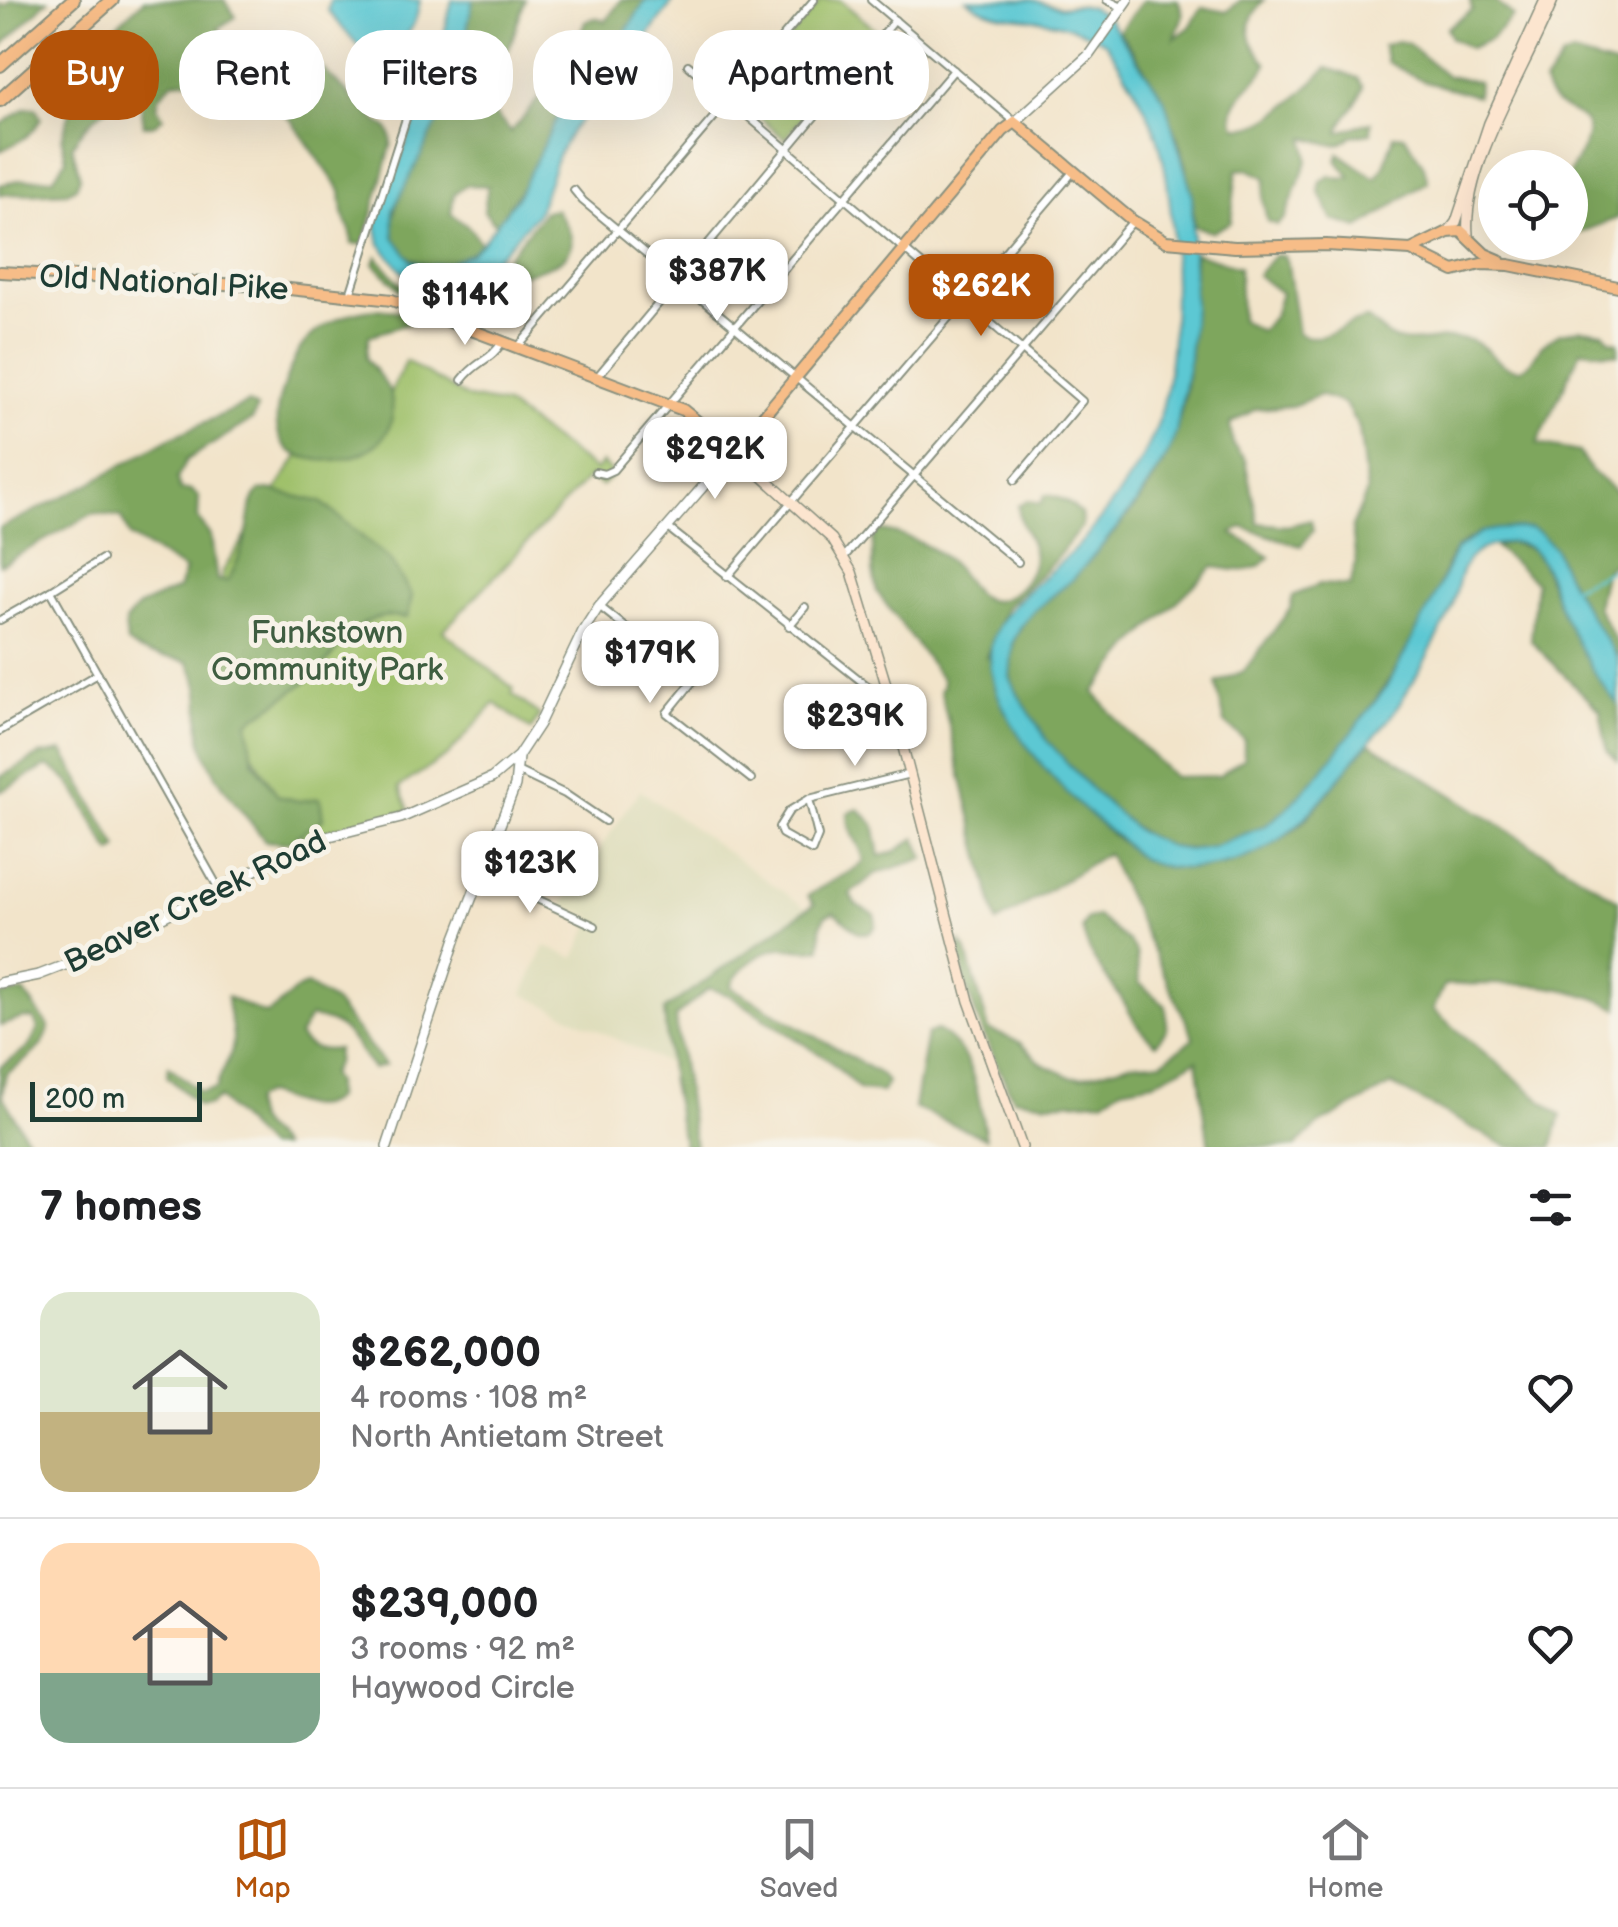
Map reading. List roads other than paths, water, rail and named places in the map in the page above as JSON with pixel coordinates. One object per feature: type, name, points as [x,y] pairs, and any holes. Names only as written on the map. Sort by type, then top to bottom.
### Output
[{"type":"highway","points":[[0,65],[73,0]]},
{"type":"highway","points":[[0,100],[112,0]]},
{"type":"main road","points":[[1442,265],[1436,250],[1456,222],[1489,123],[1549,0]]},
{"type":"main road","points":[[1509,264],[1486,254],[1468,234],[1475,186],[1492,133],[1549,0]]},
{"type":"main road","points":[[1022,1147],[969,1002],[892,700],[845,556],[829,536],[734,451],[1003,131],[1015,122],[1133,221],[1166,241],[1207,246],[1326,244],[1411,250],[1454,271],[1509,264],[1618,286]]},
{"type":"main road","points":[[1411,250],[1446,234],[1468,234]]},
{"type":"main road","points":[[1467,268],[1476,258],[1476,244]]},
{"type":"main road","name":"Old National Pike","points":[[0,272],[327,292],[404,304],[671,405],[693,417],[734,451]]},
{"type":"street","points":[[788,30],[814,0]]},
{"type":"street","points":[[871,0],[1015,122],[1083,62],[1100,40],[1123,6],[1106,0]]},
{"type":"street","points":[[596,376],[895,20]]},
{"type":"street","points":[[688,65],[693,69]]},
{"type":"street","points":[[594,472],[604,474],[613,470],[954,70]]},
{"type":"street","points":[[350,295],[406,120]]},
{"type":"street","points":[[518,347],[711,120]]},
{"type":"street","points":[[751,120],[1082,401],[1015,480]]},
{"type":"street","points":[[728,577],[1074,171]]},
{"type":"street","points":[[574,190],[1018,562]]},
{"type":"street","points":[[845,556],[1133,221]]},
{"type":"street","points":[[462,380],[473,365],[496,352],[502,341]]},
{"type":"street","name":"Beaver Creek Road","points":[[0,983],[39,975],[78,960],[330,834],[382,824],[443,802],[492,778],[518,756],[538,724],[599,606],[734,451]]},
{"type":"street","points":[[667,528],[880,696],[892,700]]},
{"type":"street","points":[[0,620],[102,559]]},
{"type":"street","points":[[51,591],[218,889]]},
{"type":"street","points":[[599,606],[692,680],[667,712],[750,779]]},
{"type":"street","points":[[790,626],[805,607]]},
{"type":"street","points":[[0,731],[98,674]]},
{"type":"street","points":[[387,1147],[518,771],[518,756]]},
{"type":"street","points":[[518,771],[566,794],[605,821]]},
{"type":"street","points":[[810,799],[818,836],[812,850],[782,834],[780,827],[788,811],[810,799],[911,774]]},
{"type":"street","points":[[480,872],[595,926]]},
{"type":"water","points":[[330,0],[420,0],[410,30],[345,30],[328,11]]},
{"type":"water","points":[[452,0],[473,0],[467,30],[445,30]]},
{"type":"water","points":[[647,0],[674,0],[652,30],[627,30]]},
{"type":"water","points":[[967,0],[1075,5],[1090,7],[1107,17],[1164,98],[1192,193],[1194,307],[1188,368],[1176,433],[1167,456],[1136,504],[1095,554],[1073,579],[1034,611],[1013,642],[1010,677],[1019,696],[1047,740],[1090,788],[1138,831],[1171,847],[1212,847],[1265,826],[1320,773],[1387,686],[1455,550],[1481,532],[1497,529],[1531,528],[1554,548],[1572,587],[1618,659],[1618,705],[1576,641],[1538,557],[1518,543],[1500,544],[1476,553],[1465,564],[1450,613],[1391,716],[1314,808],[1271,846],[1210,867],[1187,869],[1153,863],[1135,854],[1053,778],[1014,726],[1000,699],[992,672],[991,646],[996,630],[1016,602],[1073,552],[1104,515],[1154,434],[1163,405],[1173,330],[1170,205],[1153,127],[1106,43],[1060,24],[995,14]]},
{"type":"water","points":[[415,120],[439,120],[393,210],[394,237],[412,261],[425,266],[449,263],[481,244],[517,197],[556,120],[581,120],[558,155],[538,212],[483,273],[431,287],[413,284],[380,244],[376,222]]},
{"type":"waterway","points":[[1569,589],[1618,567]]},
{"type":"park label","name":"Funkstown Community Park","points":[[327,650]]}]
